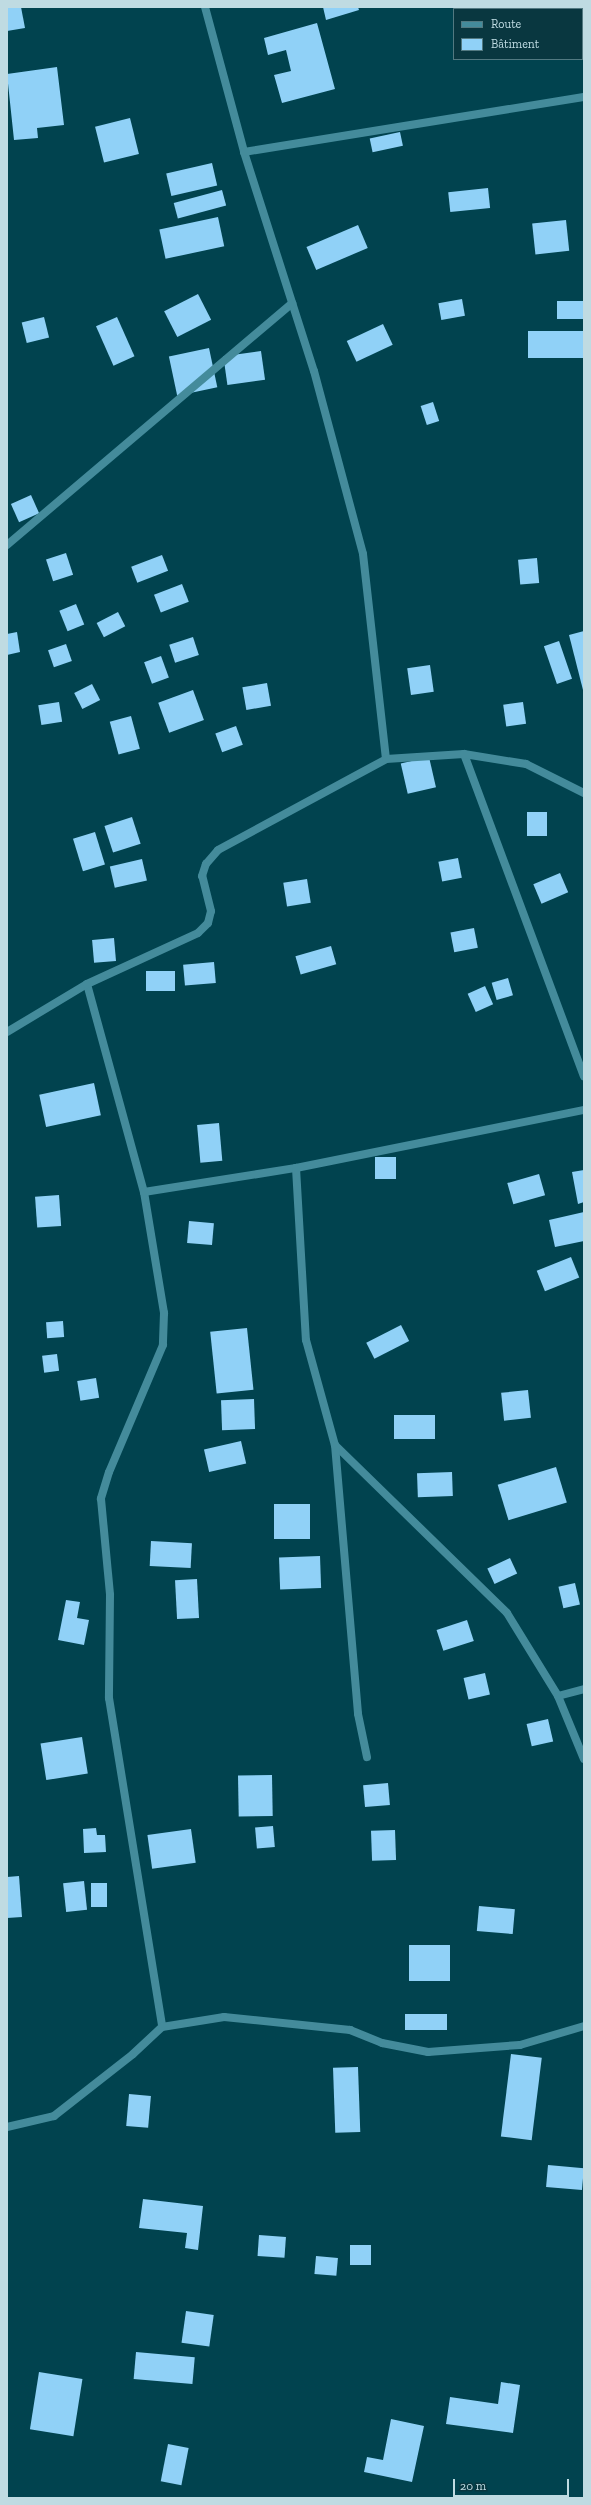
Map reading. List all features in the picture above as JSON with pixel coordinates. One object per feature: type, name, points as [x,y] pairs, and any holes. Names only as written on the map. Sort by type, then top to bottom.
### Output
[{"type":"street","points":[[205,7],[244,152],[314,371],[363,554],[386,759]]},
{"type":"street","points":[[244,152],[584,97]]},
{"type":"street","points":[[7,545],[292,303]]},
{"type":"street","points":[[464,754],[584,1076]]},
{"type":"street","points":[[7,1032],[87,984],[198,934],[208,923],[211,911],[202,876],[206,864],[218,850],[386,759],[464,754],[526,764],[584,793]]},
{"type":"street","points":[[87,984],[144,1192],[164,1313],[162,1345],[109,1472],[101,1499],[110,1595],[109,1698],[162,2027]]},
{"type":"street","points":[[144,1192],[296,1168],[584,1110]]},
{"type":"street","points":[[296,1168],[306,1340],[334,1446],[358,1714],[367,1756]]},
{"type":"street","points":[[334,1446],[507,1613],[558,1696],[584,1759]]},
{"type":"street","points":[[558,1696],[584,1689]]},
{"type":"street","points":[[7,2127],[54,2116],[133,2054],[162,2027],[224,2017],[350,2030],[382,2043],[428,2052],[520,2045],[584,2026]]},
{"type":"building","points":[[7,7],[21,7],[25,28],[7,31]]},
{"type":"building","points":[[323,7],[358,7],[359,10],[326,20]]},
{"type":"building","points":[[317,23],[335,89],[282,103],[274,75],[291,71],[286,50],[268,55],[264,38]]},
{"type":"building","points":[[57,67],[64,125],[37,128],[38,138],[14,140],[7,74]]},
{"type":"building","points":[[130,118],[139,154],[104,163],[95,127]]},
{"type":"building","points":[[400,132],[403,146],[373,152],[370,138]]},
{"type":"building","points":[[212,163],[217,185],[171,196],[166,174]]},
{"type":"building","points":[[488,188],[490,208],[450,212],[448,192]]},
{"type":"building","points":[[222,190],[226,205],[178,218],[174,203]]},
{"type":"building","points":[[218,217],[224,246],[166,259],[159,229]]},
{"type":"building","points":[[566,220],[569,251],[535,254],[532,224]]},
{"type":"building","points":[[358,225],[368,248],[316,270],[306,247]]},
{"type":"building","points":[[198,294],[211,320],[177,337],[164,311]]},
{"type":"building","points":[[462,299],[465,316],[441,320],[438,303]]},
{"type":"building","points":[[557,301],[584,301],[584,319],[557,319]]},
{"type":"building","points":[[44,317],[49,337],[27,343],[22,323]]},
{"type":"building","points":[[117,317],[134,356],[113,366],[96,326]]},
{"type":"building","points":[[383,324],[393,345],[356,362],[347,341]]},
{"type":"building","points":[[528,331],[584,331],[584,358],[528,358]]},
{"type":"building","points":[[209,348],[217,387],[177,396],[169,357]]},
{"type":"building","points":[[261,351],[265,380],[227,385],[223,356]]},
{"type":"building","points":[[433,402],[439,421],[427,425],[421,406]]},
{"type":"building","points":[[31,495],[39,513],[19,522],[11,504]]},
{"type":"building","points":[[66,553],[73,575],[53,581],[46,559]]},
{"type":"building","points":[[162,555],[168,571],[137,583],[131,567]]},
{"type":"building","points":[[537,558],[539,583],[520,585],[518,560]]},
{"type":"building","points":[[182,584],[189,602],[161,612],[154,595]]},
{"type":"building","points":[[76,604],[84,624],[68,631],[59,611]]},
{"type":"building","points":[[118,612],[125,626],[104,637],[97,623]]},
{"type":"building","points":[[584,631],[584,690],[583,690],[569,635]]},
{"type":"building","points":[[17,632],[20,652],[7,655],[7,634]]},
{"type":"building","points":[[193,637],[199,655],[175,663],[169,645]]},
{"type":"building","points":[[559,641],[572,679],[557,684],[544,646]]},
{"type":"building","points":[[66,644],[72,661],[54,667],[48,650]]},
{"type":"building","points":[[161,656],[169,678],[152,684],[144,662]]},
{"type":"building","points":[[430,665],[434,692],[411,695],[407,668]]},
{"type":"building","points":[[267,683],[271,706],[246,710],[242,687]]},
{"type":"building","points":[[92,684],[100,700],[82,709],[74,693]]},
{"type":"building","points":[[193,690],[204,720],[169,733],[158,703]]},
{"type":"building","points":[[59,702],[62,722],[41,725],[38,705]]},
{"type":"building","points":[[523,702],[526,724],[506,727],[503,705]]},
{"type":"building","points":[[131,716],[140,749],[119,755],[110,722]]},
{"type":"building","points":[[236,726],[243,745],[222,752],[215,734]]},
{"type":"building","points":[[429,757],[436,787],[408,794],[401,764]]},
{"type":"building","points":[[527,812],[547,812],[547,836],[527,836]]},
{"type":"building","points":[[132,817],[141,844],[113,853],[104,826]]},
{"type":"building","points":[[95,832],[105,865],[83,871],[73,839]]},
{"type":"building","points":[[458,858],[462,878],[442,881],[438,862]]},
{"type":"building","points":[[142,859],[147,880],[115,888],[110,866]]},
{"type":"building","points":[[560,873],[568,892],[542,904],[533,884]]},
{"type":"building","points":[[307,879],[311,903],[287,906],[283,883]]},
{"type":"building","points":[[474,928],[478,948],[454,952],[450,933]]},
{"type":"building","points":[[114,938],[116,961],[94,963],[92,940]]},
{"type":"building","points":[[331,946],[336,964],[301,974],[295,956]]},
{"type":"building","points":[[214,962],[216,983],[185,986],[183,965]]},
{"type":"building","points":[[146,971],[175,971],[175,991],[146,991]]},
{"type":"building","points":[[508,978],[513,995],[497,1000],[492,983]]},
{"type":"building","points":[[485,986],[493,1004],[476,1012],[468,994]]},
{"type":"building","points":[[94,1083],[101,1115],[46,1127],[39,1095]]},
{"type":"building","points":[[219,1123],[222,1161],[200,1163],[197,1125]]},
{"type":"building","points":[[375,1157],[396,1157],[396,1179],[375,1179]]},
{"type":"building","points":[[584,1170],[584,1202],[578,1204],[572,1172]]},
{"type":"building","points":[[539,1174],[545,1195],[513,1204],[507,1183]]},
{"type":"building","points":[[59,1195],[61,1226],[37,1228],[35,1197]]},
{"type":"building","points":[[584,1212],[584,1241],[555,1247],[549,1220]]},
{"type":"building","points":[[189,1221],[214,1223],[212,1245],[187,1243]]},
{"type":"building","points":[[571,1257],[579,1277],[545,1291],[537,1271]]},
{"type":"building","points":[[63,1321],[64,1337],[47,1338],[46,1322]]},
{"type":"building","points":[[401,1325],[409,1341],[374,1359],[366,1343]]},
{"type":"building","points":[[247,1328],[253,1390],[217,1394],[210,1332]]},
{"type":"building","points":[[57,1354],[59,1371],[44,1373],[42,1356]]},
{"type":"building","points":[[96,1378],[99,1398],[80,1401],[77,1381]]},
{"type":"building","points":[[528,1390],[531,1418],[504,1421],[501,1393]]},
{"type":"building","points":[[254,1399],[255,1429],[222,1430],[221,1400]]},
{"type":"building","points":[[394,1415],[435,1415],[435,1439],[394,1439]]},
{"type":"building","points":[[241,1441],[246,1463],[209,1472],[204,1450]]},
{"type":"building","points":[[556,1467],[567,1502],[508,1520],[498,1485]]},
{"type":"building","points":[[452,1472],[453,1496],[418,1497],[417,1473]]},
{"type":"building","points":[[274,1504],[310,1504],[310,1539],[274,1539]]},
{"type":"building","points":[[151,1541],[192,1543],[191,1568],[150,1566]]},
{"type":"building","points":[[320,1556],[321,1588],[280,1589],[279,1557]]},
{"type":"building","points":[[510,1558],[517,1573],[495,1584],[487,1569]]},
{"type":"building","points":[[197,1579],[199,1618],[177,1619],[175,1580]]},
{"type":"building","points":[[575,1583],[580,1604],[563,1608],[558,1587]]},
{"type":"building","points":[[66,1600],[80,1602],[77,1618],[89,1620],[84,1645],[58,1640]]},
{"type":"building","points":[[467,1620],[474,1641],[443,1651],[437,1630]]},
{"type":"building","points":[[485,1673],[490,1694],[469,1699],[464,1678]]},
{"type":"building","points":[[548,1719],[553,1741],[532,1746],[527,1724]]},
{"type":"building","points":[[82,1737],[88,1774],[46,1780],[41,1744]]},
{"type":"building","points":[[272,1775],[273,1816],[239,1817],[238,1776]]},
{"type":"building","points":[[388,1783],[390,1805],[365,1807],[363,1785]]},
{"type":"building","points":[[273,1826],[275,1847],[257,1848],[255,1828]]},
{"type":"building","points":[[96,1828],[97,1835],[105,1835],[106,1852],[84,1853],[83,1829]]},
{"type":"building","points":[[191,1829],[196,1863],[152,1869],[147,1835]]},
{"type":"building","points":[[395,1830],[396,1860],[372,1861],[371,1831]]},
{"type":"building","points":[[19,1876],[22,1917],[7,1918],[7,1877]]},
{"type":"building","points":[[84,1881],[87,1910],[66,1912],[63,1883]]},
{"type":"building","points":[[91,1883],[107,1883],[107,1907],[91,1907]]},
{"type":"building","points":[[479,1906],[515,1909],[513,1934],[477,1931]]},
{"type":"building","points":[[409,1945],[450,1945],[450,1981],[409,1981]]},
{"type":"building","points":[[405,2014],[447,2014],[447,2030],[405,2030]]},
{"type":"building","points":[[511,2054],[542,2058],[532,2140],[501,2136]]},
{"type":"building","points":[[358,2067],[360,2132],[335,2133],[333,2068]]},
{"type":"building","points":[[129,2094],[151,2096],[148,2128],[126,2126]]},
{"type":"building","points":[[548,2165],[584,2168],[582,2190],[546,2187]]},
{"type":"building","points":[[143,2199],[203,2206],[198,2250],[185,2248],[187,2233],[139,2228]]},
{"type":"building","points":[[259,2235],[286,2237],[284,2258],[258,2256]]},
{"type":"building","points":[[350,2245],[371,2245],[371,2265],[350,2265]]},
{"type":"building","points":[[316,2256],[338,2258],[336,2276],[314,2274]]},
{"type":"building","points":[[186,2311],[214,2315],[209,2347],[182,2343]]},
{"type":"building","points":[[136,2352],[195,2357],[192,2384],[134,2379]]},
{"type":"building","points":[[39,2372],[82,2379],[73,2436],[30,2429]]},
{"type":"building","points":[[501,2382],[520,2385],[513,2433],[446,2424],[450,2397],[498,2404]]},
{"type":"building","points":[[391,2419],[424,2426],[412,2482],[364,2472],[367,2457],[383,2460]]},
{"type":"building","points":[[168,2444],[189,2448],[181,2485],[161,2481]]}]
